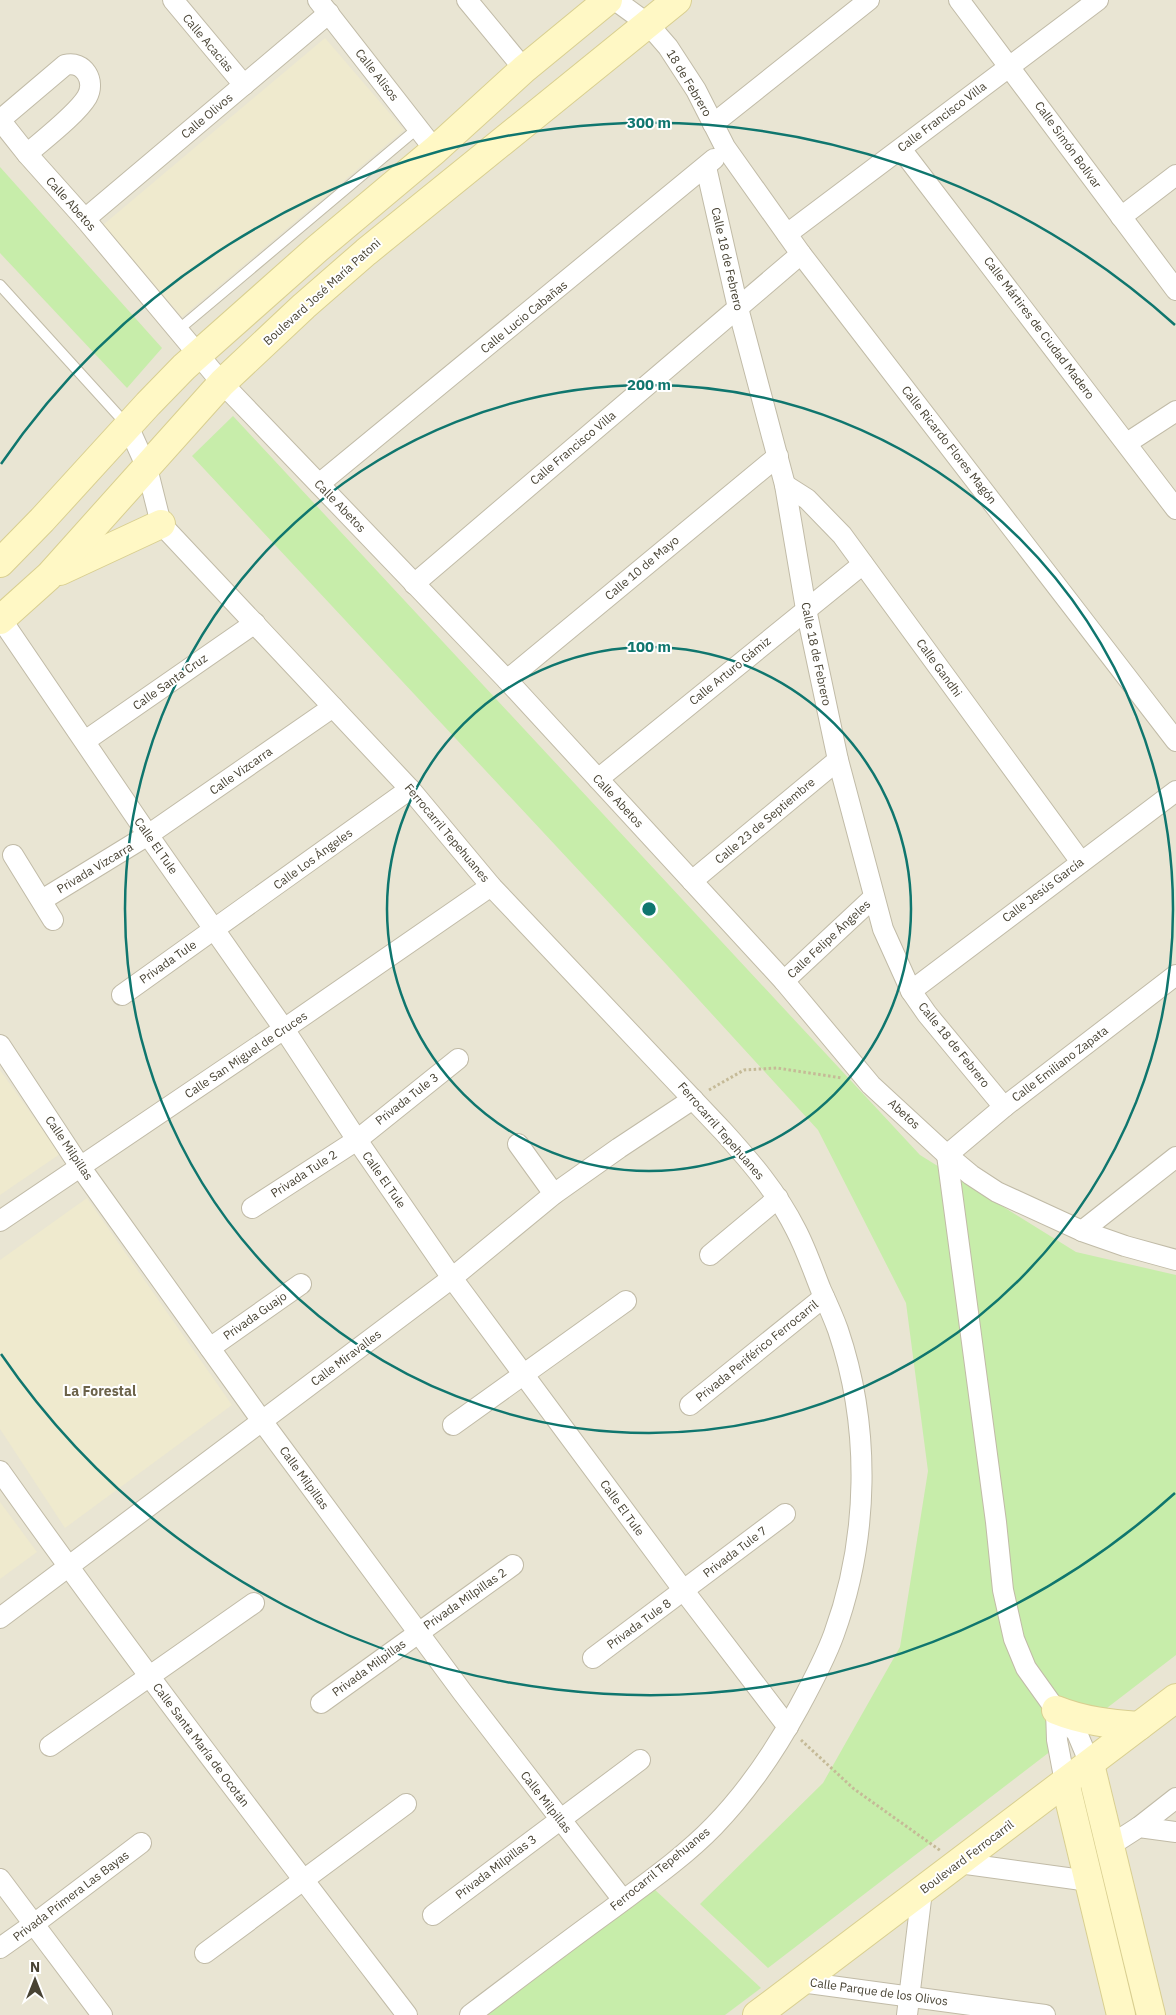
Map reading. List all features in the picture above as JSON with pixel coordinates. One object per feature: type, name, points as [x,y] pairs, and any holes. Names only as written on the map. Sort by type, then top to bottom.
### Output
[{"type":"main road","points":[[0,563],[198,354],[317,249],[435,150],[524,69],[608,0]]},
{"type":"main road","name":"Boulevard José María Patoni","points":[[1,620],[49,576],[222,383],[304,306],[366,252],[677,0]]},
{"type":"main road","points":[[49,576],[161,524]]},
{"type":"main road","name":"Boulevard Ferrocarril","points":[[757,2015],[1176,1698]]},
{"type":"main road","points":[[1056,1710],[1070,1716],[1106,1723],[1139,1726]]},
{"type":"main road","points":[[1090,1764],[1151,2015]]},
{"type":"main road","points":[[1065,1782],[1121,2015]]},
{"type":"street","name":"Calle Acacias","points":[[173,0],[244,85]]},
{"type":"street","points":[[467,0],[524,69]]},
{"type":"street","name":"18 de Febrero","points":[[615,0],[648,24],[668,47],[681,66],[726,147]]},
{"type":"street","points":[[713,124],[869,0]]},
{"type":"street","name":"Calle Simón Bolívar","points":[[959,0],[1176,290]]},
{"type":"street","name":"Calle Francisco Villa","points":[[787,234],[1098,0]]},
{"type":"street","name":"Calle Olivos","points":[[85,219],[244,85],[323,6]]},
{"type":"street","name":"Calle Alisos","points":[[323,6],[435,150]]},
{"type":"street","points":[[0,120],[65,65],[72,63],[85,69],[90,86],[88,96],[80,106],[27,154]]},
{"type":"street","name":"Calle Abetos","points":[[0,120],[222,383],[507,680],[692,881]]},
{"type":"street","name":"Calle Lucio Cabañas","points":[[320,484],[706,167],[726,147]]},
{"type":"street","name":"Calle Ricardo Flores Magón","points":[[726,147],[801,254],[1176,741]]},
{"type":"street","name":"Calle Mártires de Ciudad Madero","points":[[901,149],[1176,509]]},
{"type":"street","name":"Calle 18 de Febrero","points":[[706,167],[738,308],[785,484],[806,609],[838,760],[883,930],[911,991],[942,1033],[1004,1107]]},
{"type":"street","points":[[1120,217],[1176,175]]},
{"type":"street","name":"Calle Francisco Villa","points":[[414,584],[801,254]]},
{"type":"street","points":[[1127,443],[1176,411]]},
{"type":"street","name":"Ferrocarril Tepehuanes","points":[[128,426],[147,468],[161,524],[410,789],[490,886],[750,1160],[778,1198],[797,1232],[838,1329],[846,1356],[858,1421],[861,1466],[858,1532],[853,1565],[846,1598],[834,1635],[820,1668],[788,1727],[737,1801],[690,1849],[470,2015]]},
{"type":"street","name":"Calle 10 de Mayo","points":[[507,680],[778,456]]},
{"type":"street","name":"Calle Gandhi","points":[[785,484],[807,499],[827,518],[863,564],[1080,862]]},
{"type":"street","name":"Calle Arturo Gámiz","points":[[598,780],[863,564]]},
{"type":"street","name":"Calle El Tule","points":[[1,620],[148,836],[284,1029],[356,1140],[452,1278],[684,1591],[788,1727]]},
{"type":"street","name":"Calle Santa Cruz","points":[[85,741],[255,624]]},
{"type":"street","name":"Calle Vizcarra","points":[[148,836],[333,707]]},
{"type":"street","name":"Calle 23 de Septiembre","points":[[692,881],[838,760]]},
{"type":"street","name":"Calle Los Ángeles","points":[[215,930],[410,789]]},
{"type":"street","name":"Calle Jesús García","points":[[911,991],[1176,791]]},
{"type":"street","name":"Privada Vizcarra","points":[[42,900],[148,836]]},
{"type":"street","points":[[13,855],[53,920]]},
{"type":"street","name":"Abetos","points":[[692,881],[784,980],[871,1085],[971,1175],[997,1192],[1082,1231],[1125,1246],[1176,1260]]},
{"type":"street","name":"Calle San Miguel de Cruces","points":[[0,1221],[81,1168],[490,886]]},
{"type":"street","name":"Calle Felipe Ángeles","points":[[784,980],[874,897]]},
{"type":"street","name":"Privada Tule","points":[[122,995],[215,930]]},
{"type":"street","name":"Calle Emiliano Zapata","points":[[947,1155],[1004,1107],[1176,975]]},
{"type":"street","name":"Calle Milpillas","points":[[0,1045],[81,1168],[262,1421],[418,1633],[623,1900]]},
{"type":"street","name":"Privada Tule 3","points":[[356,1140],[458,1059]]},
{"type":"street","name":"Calle Miravalles","points":[[0,1618],[452,1278],[554,1194],[693,1098]]},
{"type":"street","name":"Privada Tule 2","points":[[252,1208],[356,1140]]},
{"type":"street","points":[[518,1144],[554,1194]]},
{"type":"street","points":[[947,1155],[996,1522],[1003,1590],[1014,1639],[1026,1668],[1056,1710],[1076,1733],[1090,1764]]},
{"type":"street","points":[[1082,1231],[1176,1157]]},
{"type":"street","points":[[710,1255],[778,1198]]},
{"type":"street","name":"Privada Guajo","points":[[210,1348],[301,1284]]},
{"type":"street","name":"Privada Periférico Ferrocarril","points":[[690,1405],[824,1297]]},
{"type":"street","points":[[454,1426],[626,1301]]},
{"type":"street","name":"Calle Santa María de Ocotán","points":[[0,1471],[149,1677],[407,2015]]},
{"type":"street","name":"Privada Tule 7","points":[[684,1591],[785,1514]]},
{"type":"street","name":"Privada Milpillas 2","points":[[418,1633],[513,1565]]},
{"type":"street","name":"Privada Tule 8","points":[[593,1658],[684,1591]]},
{"type":"street","points":[[50,1746],[254,1603]]},
{"type":"street","name":"Privada Milpillas","points":[[321,1703],[418,1633]]},
{"type":"street","points":[[1056,1710],[1057,1740],[1065,1782]]},
{"type":"street","name":"Privada Milpillas 3","points":[[433,1915],[640,1760]]},
{"type":"street","points":[[1111,1845],[1139,1827],[1176,1798]]},
{"type":"street","points":[[205,1953],[406,1804]]},
{"type":"street","points":[[1139,1827],[1176,1832]]},
{"type":"street","name":"Privada Primera Las Bayas","points":[[0,1948],[141,1842]]},
{"type":"street","points":[[959,1864],[1089,1880]]},
{"type":"street","points":[[0,1879],[102,2015]]},
{"type":"street","points":[[908,2006],[922,1891]]},
{"type":"street","name":"Calle Parque de los Olivos","points":[[801,1982],[908,2006],[1045,2015]]},
{"type":"lane","points":[[178,330],[418,128]]},
{"type":"lane","points":[[0,285],[128,426]]},
{"type":"path","points":[[693,1098],[744,1070],[777,1068],[823,1074],[871,1085]]},
{"type":"path","points":[[788,1727],[854,1789],[959,1864]]},
{"type":"shaded area","points":[[0,0],[1176,0],[1176,2015],[0,2015]]},
{"type":"shaded area","points":[[325,38],[404,130],[182,317],[103,225]]},
{"type":"shaded area","points":[[0,1070],[60,1154],[0,1195]]},
{"type":"shaded area","points":[[87,1198],[232,1405],[65,1528],[0,1429],[0,1260]]},
{"type":"shaded area","points":[[0,1502],[37,1552],[0,1579]]},
{"type":"green space","points":[[0,167],[162,348],[127,388],[0,253]]},
{"type":"green space","points":[[233,416],[920,1155],[1076,1252],[1176,1275],[1176,1655],[768,1968],[700,1904],[823,1783],[900,1647],[928,1471],[906,1303],[818,1130],[667,965],[192,456]]},
{"type":"green space","points":[[1084,1791],[1136,2015],[1127,2015],[1076,1793]]},
{"type":"green space","points":[[653,1888],[761,1988],[725,2015],[483,2015]]},
{"type":"district","name":"La Forestal","points":[[100,1391]]}]
